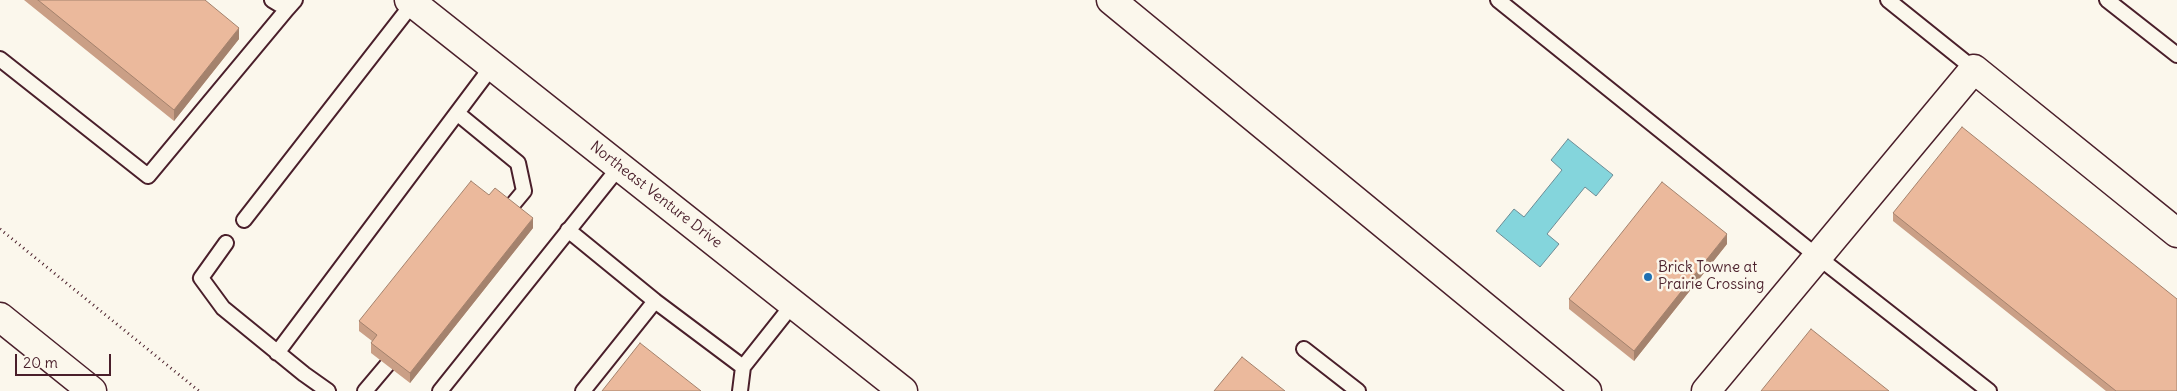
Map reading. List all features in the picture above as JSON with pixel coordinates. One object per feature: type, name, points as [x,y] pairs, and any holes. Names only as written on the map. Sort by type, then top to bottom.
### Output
[{"type":"main road","points":[[1111,0],[1587,391]]},
{"type":"main road","name":"Northeast Venture Drive","points":[[411,1],[903,391]]},
{"type":"main road","points":[[1706,391],[1974,69],[2177,233]]},
{"type":"main road","points":[[0,317],[92,391]]},
{"type":"lane","points":[[0,59],[148,176],[291,4],[272,0]]},
{"type":"lane","points":[[1498,0],[1818,258],[1988,391]]},
{"type":"lane","points":[[1888,0],[1974,69]]},
{"type":"lane","points":[[2107,0],[2177,55]]},
{"type":"lane","points":[[244,220],[411,1]]},
{"type":"lane","points":[[277,353],[493,66]]},
{"type":"lane","points":[[457,113],[518,162],[524,191],[509,209]]},
{"type":"lane","points":[[440,391],[620,166]]},
{"type":"lane","points":[[568,230],[655,301],[743,367]]},
{"type":"lane","points":[[226,243],[201,278],[223,308],[277,353],[328,391]]},
{"type":"lane","points":[[583,391],[655,301]]},
{"type":"lane","points":[[740,391],[743,367],[793,304]]},
{"type":"lane","points":[[1304,349],[1358,391]]},
{"type":"lane","points":[[365,391],[387,365]]},
{"type":"path","points":[[0,229],[199,391]]},
{"type":"water","points":[[1568,139],[1613,175],[1596,196],[1585,187],[1547,234],[1559,244],[1540,267],[1496,231],[1514,209],[1524,217],[1562,170],[1551,160]]},
{"type":"building","points":[[38,0],[205,0],[239,28],[174,110]]},
{"type":"building","points":[[1962,127],[2177,299],[2177,391],[2116,391],[1893,213]]},
{"type":"building","points":[[471,181],[489,195],[495,188],[533,218],[410,373],[371,343],[377,335],[359,321]]},
{"type":"building","name":"Brick Towne at Prairie Crossing","points":[[1662,182],[1727,234],[1634,351],[1569,299]]},
{"type":"building","points":[[1811,329],[1889,391],[1761,391]]},
{"type":"building","points":[[640,343],[701,391],[602,391]]},
{"type":"building","points":[[1242,357],[1285,391],[1214,391]]},
{"type":"place","name":"Brick Towne at Prairie Crossing","points":[[1648,277]]}]
